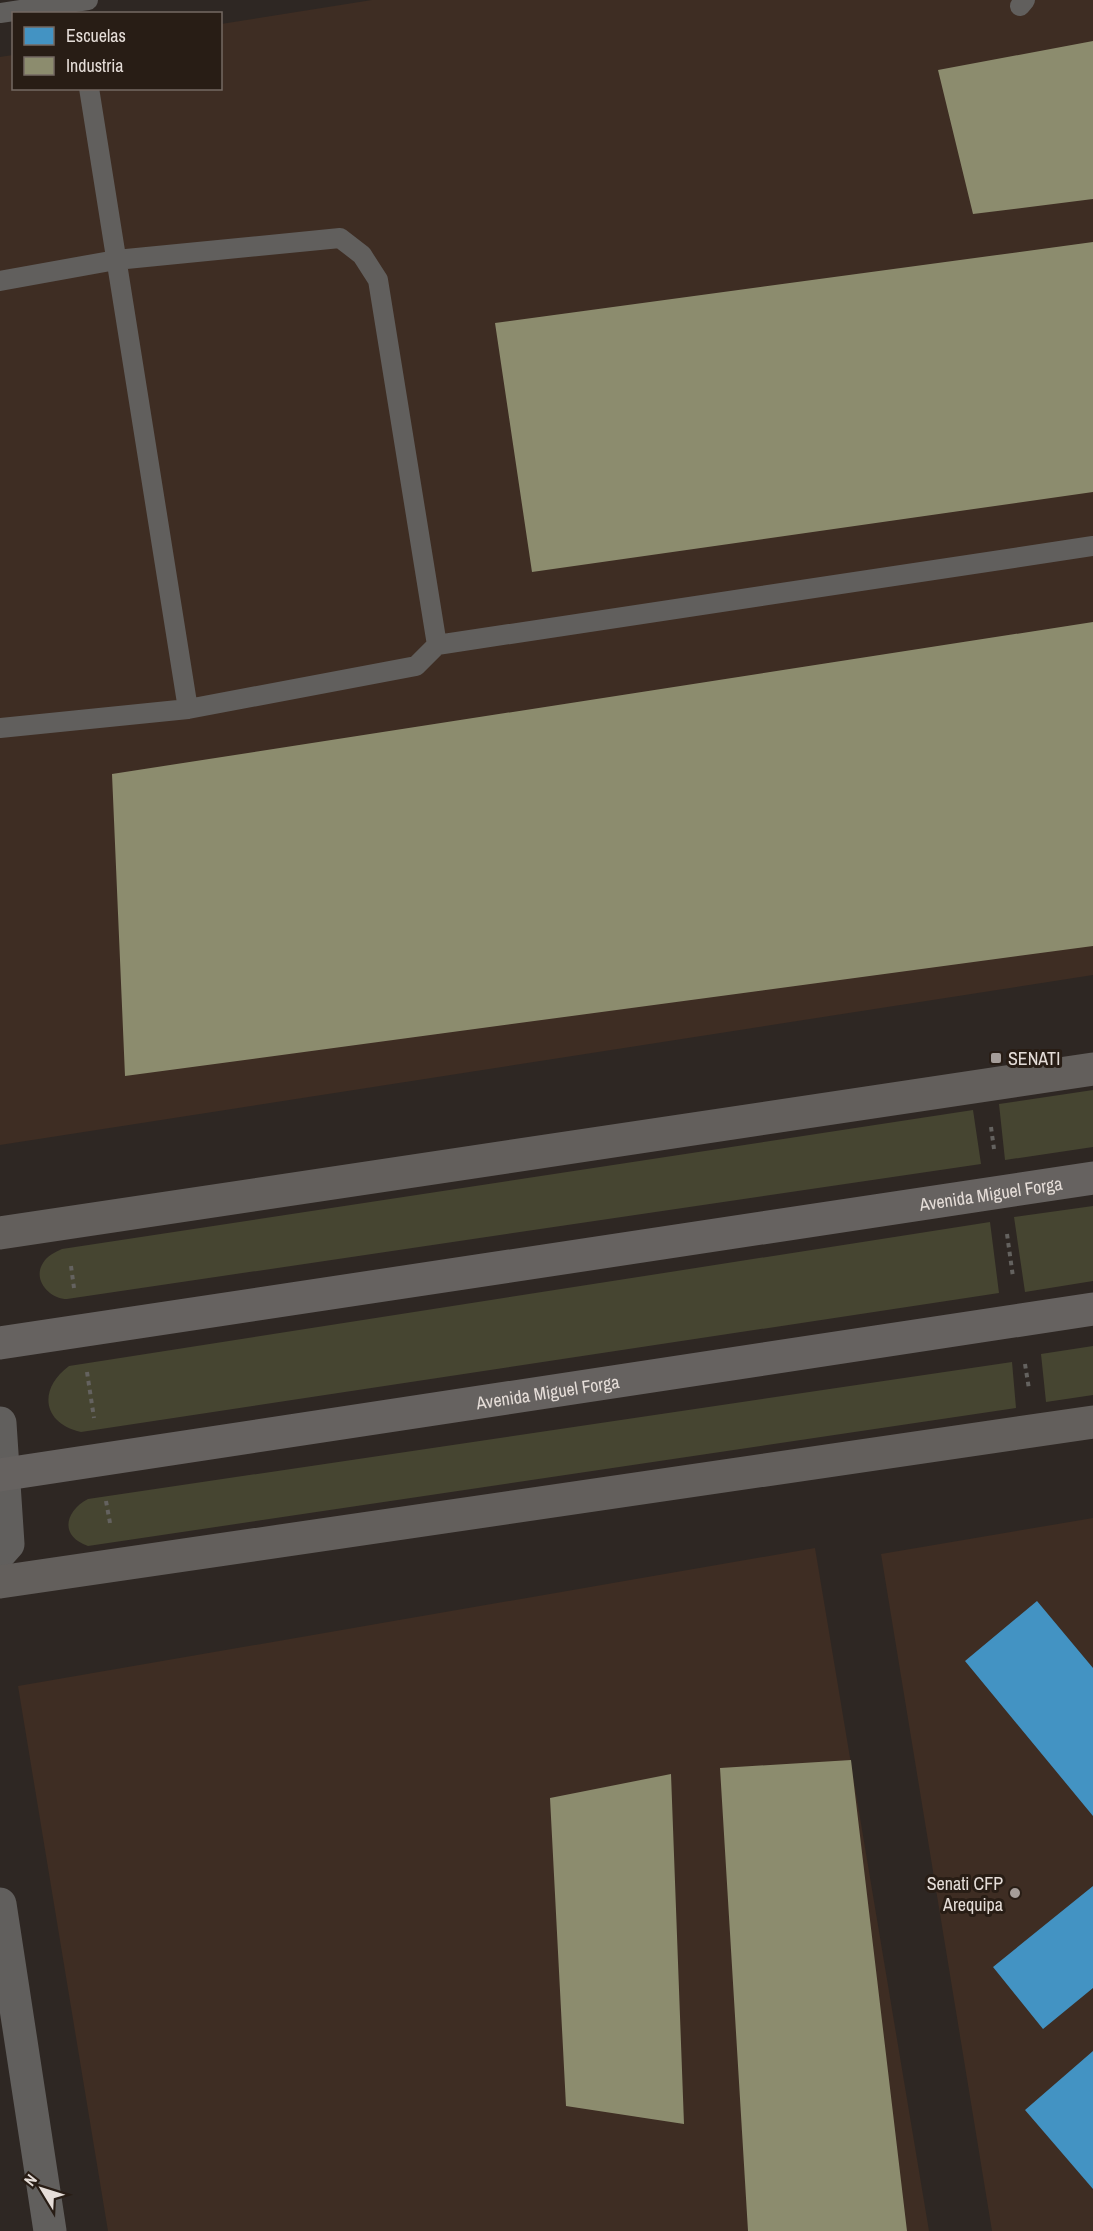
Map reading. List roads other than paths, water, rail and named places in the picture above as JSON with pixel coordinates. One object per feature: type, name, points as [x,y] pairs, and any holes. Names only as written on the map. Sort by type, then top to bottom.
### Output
[{"type":"highway","name":"Avenida Miguel Forga","points":[[0,1343],[1093,1178]]},
{"type":"highway","name":"Avenida Miguel Forga","points":[[2,1474],[1093,1308]]},
{"type":"main road","points":[[0,1233],[1093,1069]]},
{"type":"main road","points":[[0,1582],[1093,1422]]},
{"type":"street","points":[[0,1423],[8,1544],[0,1553]]},
{"type":"street","points":[[0,1904],[51,2231]]},
{"type":"lane","points":[[18,12],[79,5]]},
{"type":"lane","points":[[89,90],[188,709]]},
{"type":"lane","points":[[0,281],[116,260],[340,238],[362,255],[378,280],[437,645]]},
{"type":"lane","points":[[0,728],[188,709],[416,666],[437,645],[1093,546]]},
{"type":"place","name":"SENATI","points":[[996,1058]]},
{"type":"place","name":"Senati CFP Arequipa","points":[[1015,1893]]}]
